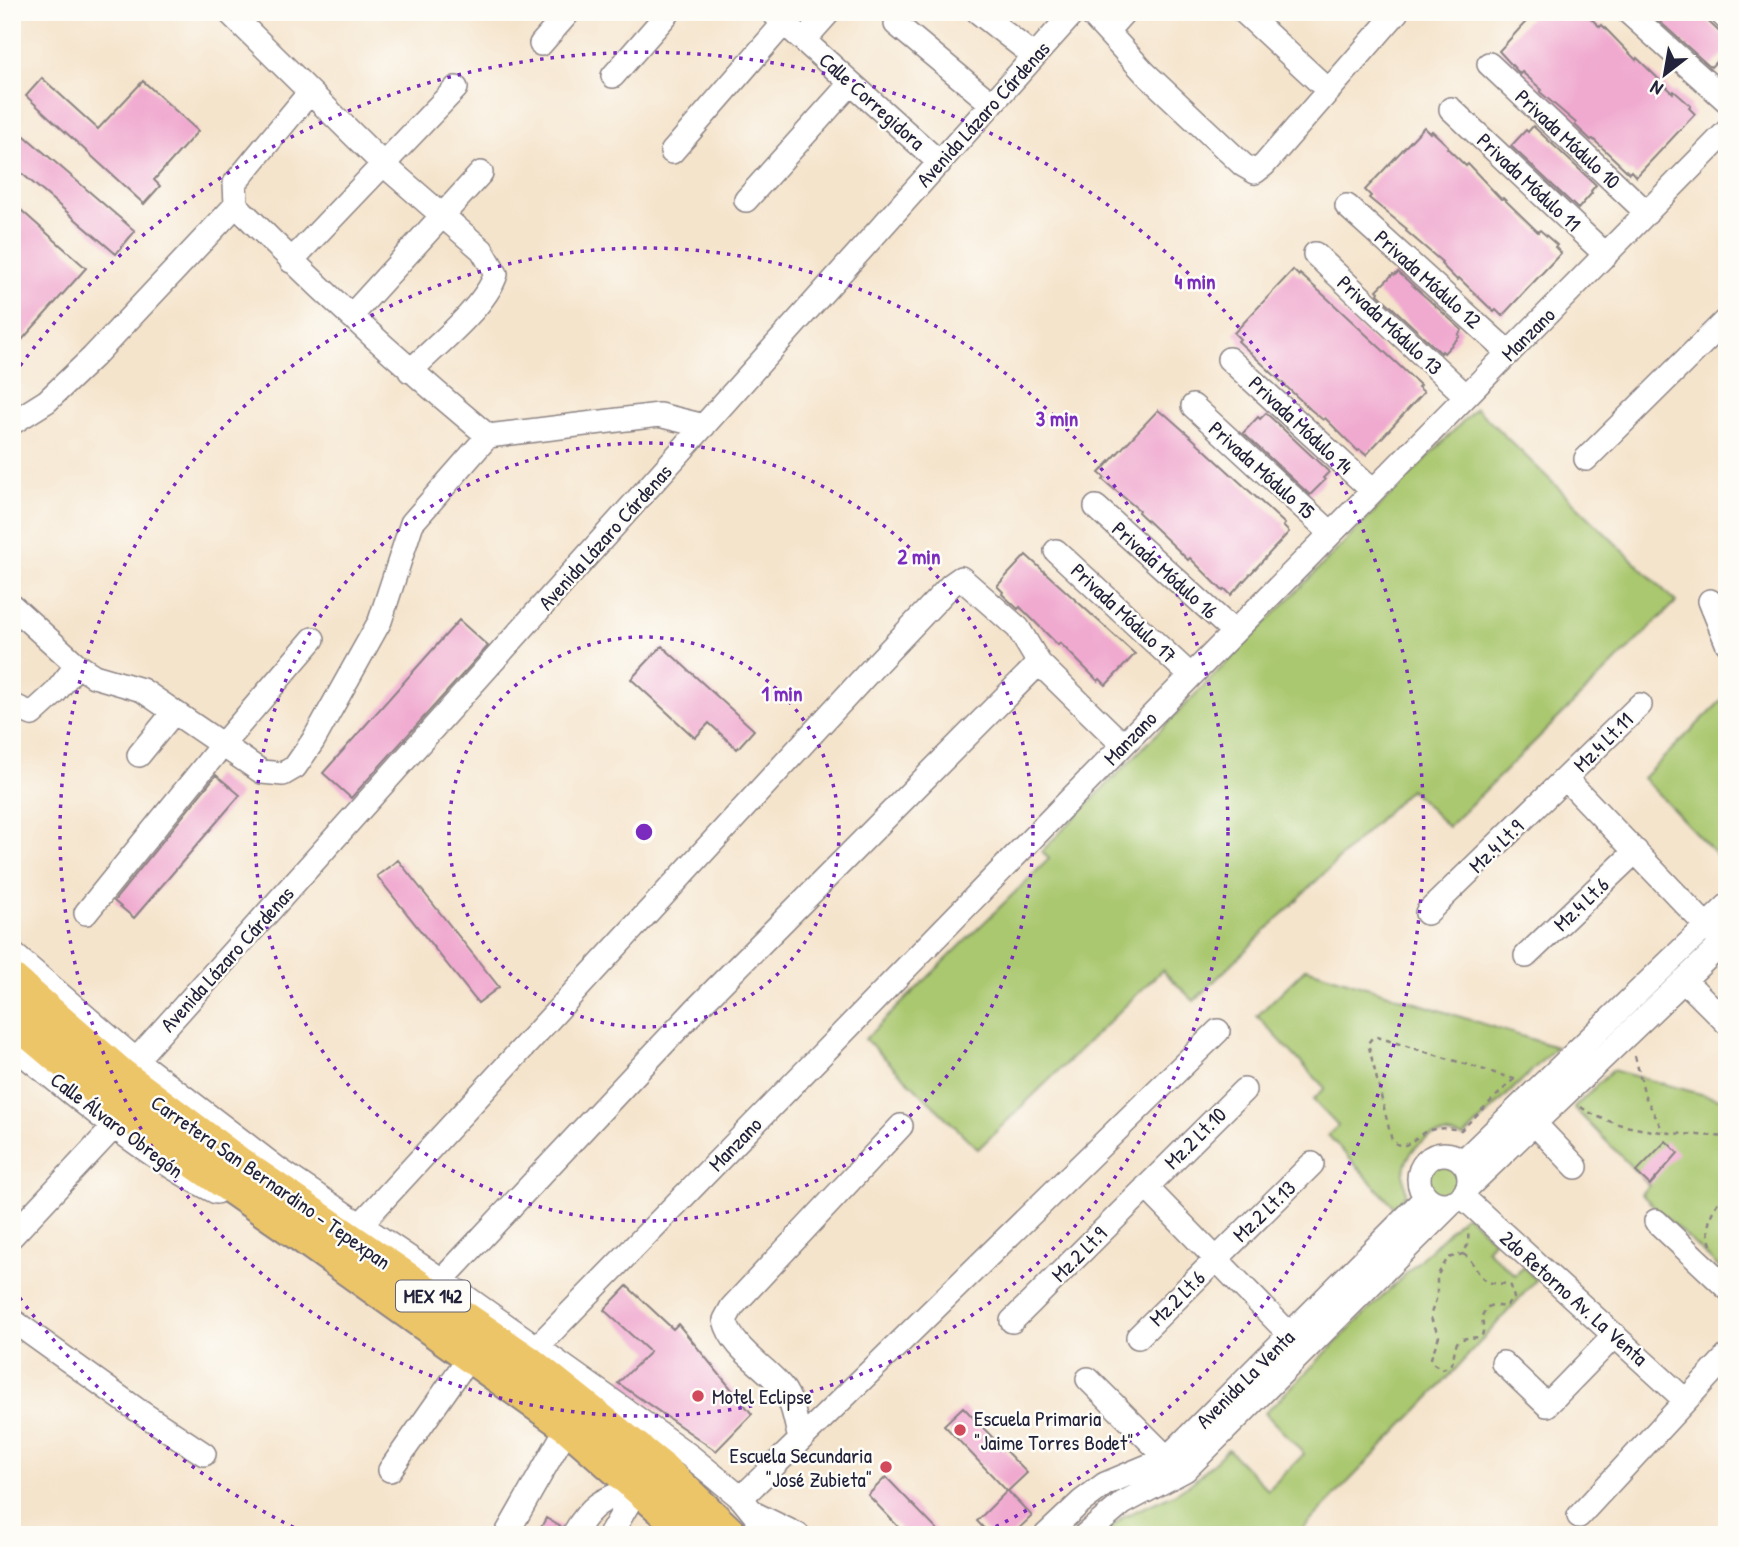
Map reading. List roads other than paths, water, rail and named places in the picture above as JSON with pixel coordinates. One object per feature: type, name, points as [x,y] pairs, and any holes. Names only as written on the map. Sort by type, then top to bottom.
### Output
[{"type":"highway","name":"Carretera San Bernardino - Tepexpan","points":[[12,980],[121,1075],[237,1161],[527,1361],[663,1470],[730,1535]]},
{"type":"highway","name":"Carretera San Bernardino - Tepexpan","points":[[12,1018],[120,1120],[302,1236],[568,1426],[692,1535]]},
{"type":"street","points":[[229,12],[383,164],[482,250],[496,274],[492,285],[467,316],[410,372]]},
{"type":"street","points":[[541,44],[569,12]]},
{"type":"street","points":[[613,76],[669,12]]},
{"type":"street","points":[[804,40],[829,12]]},
{"type":"street","points":[[978,12],[1034,56]]},
{"type":"street","name":"Avenida Lázaro Cárdenas","points":[[136,1060],[1074,12]]},
{"type":"street","points":[[1089,12],[1145,72],[1243,165],[1255,172],[1397,12]]},
{"type":"street","points":[[1107,31],[1124,12]]},
{"type":"street","points":[[1628,12],[1727,102]]},
{"type":"street","points":[[1720,12],[1727,19]]},
{"type":"street","points":[[1251,14],[1329,91]]},
{"type":"street","points":[[672,152],[778,17]]},
{"type":"street","name":"Calle Corregidora","points":[[778,17],[940,163]]},
{"type":"street","points":[[896,24],[992,104]]},
{"type":"street","name":"Privada Módulo 10","points":[[1489,64],[1647,213]]},
{"type":"street","points":[[746,200],[851,83]]},
{"type":"street","points":[[291,261],[456,88]]},
{"type":"street","points":[[310,92],[235,183],[236,205],[291,261],[410,372],[488,436]]},
{"type":"street","name":"Privada Módulo 11","points":[[1451,109],[1606,256]]},
{"type":"street","name":"Manzano","points":[[536,1348],[1727,131]]},
{"type":"street","points":[[351,316],[481,173]]},
{"type":"street","points":[[12,422],[47,401],[93,357],[236,205]]},
{"type":"street","name":"Privada Módulo 12","points":[[1347,206],[1508,353]]},
{"type":"street","name":"Privada Módulo 13","points":[[1315,254],[1466,396]]},
{"type":"street","points":[[1586,458],[1727,319]]},
{"type":"street","name":"Privada Módulo 14","points":[[1229,359],[1373,491]]},
{"type":"street","name":"Privada Módulo 15","points":[[1193,406],[1332,533]]},
{"type":"street","points":[[12,606],[77,665],[94,676],[142,690],[262,772],[283,774],[295,767],[313,741],[380,621],[412,523],[488,436],[659,415],[704,426]]},
{"type":"street","name":"Privada Módulo 16","points":[[1096,507],[1234,632]]},
{"type":"street","name":"Privada Módulo 17","points":[[1056,551],[1191,676]]},
{"type":"street","points":[[359,1226],[951,585],[961,578],[1018,628],[1039,663],[1123,746]]},
{"type":"street","points":[[1710,601],[1727,643]]},
{"type":"street","points":[[86,913],[222,745],[313,639]]},
{"type":"street","points":[[442,1280],[696,1009],[1039,663]]},
{"type":"street","points":[[12,705],[32,713],[55,693],[77,665]]},
{"type":"street","name":"Mz.4 Lt.11","points":[[1566,779],[1640,705]]},
{"type":"street","points":[[139,755],[174,712]]},
{"type":"street","points":[[1566,779],[1706,925],[1725,941]]},
{"type":"street","name":"Mz.4 Lt.9","points":[[1427,913],[1566,779]]},
{"type":"street","name":"Mz.4 Lt.6","points":[[1526,956],[1636,851]]},
{"type":"street","points":[[1462,1162],[1727,906]]},
{"type":"street","name":"Avenida La Venta","points":[[1085,1535],[1124,1503],[1185,1470],[1461,1195],[1725,941]]},
{"type":"street","points":[[12,953],[136,1060],[278,1169],[442,1280],[690,1456],[741,1497],[771,1535]]},
{"type":"street","points":[[1684,980],[1727,1023]]},
{"type":"street","points":[[741,1497],[1218,1031]]},
{"type":"street","name":"Calle Álvaro Obregón","points":[[12,1045],[120,1120]]},
{"type":"street","name":"Mz.2 Lt.10","points":[[1146,1186],[1244,1090]]},
{"type":"street","points":[[12,1236],[120,1120]]},
{"type":"street","points":[[1535,1124],[1576,1167]]},
{"type":"street","points":[[800,1440],[783,1388],[729,1335],[725,1320],[732,1307],[901,1126]]},
{"type":"street","points":[[1440,1154],[1456,1157],[1462,1162],[1468,1174],[1461,1195],[1438,1203],[1426,1197],[1421,1190],[1419,1175],[1426,1161],[1440,1154]]},
{"type":"street","name":"Mz.2 Lt.13","points":[[1216,1258],[1312,1164]]},
{"type":"street","points":[[1146,1186],[1306,1351]]},
{"type":"street","name":"Mz.2 Lt.9","points":[[1012,1321],[1146,1186]]},
{"type":"street","name":"2do Retorno Av. La Venta","points":[[1461,1195],[1685,1400]]},
{"type":"street","name":"Avenida La Venta","points":[[1046,1535],[1105,1484],[1167,1458],[1426,1197]]},
{"type":"street","points":[[1656,1221],[1727,1288]]},
{"type":"street","name":"Mz.2 Lt.6","points":[[1138,1337],[1216,1258]]},
{"type":"street","points":[[12,1320],[204,1454]]},
{"type":"street","points":[[1503,1363],[1547,1405],[1615,1335]]},
{"type":"street","points":[[390,1470],[470,1356]]},
{"type":"street","points":[[1579,1516],[1727,1356]]},
{"type":"street","points":[[1088,1379],[1167,1458]]},
{"type":"street","points":[[506,1535],[568,1426]]},
{"type":"street","points":[[573,1535],[586,1512],[604,1500],[638,1487]]},
{"type":"street","points":[[610,1535],[638,1487]]},
{"type":"street","points":[[757,1515],[798,1535]]},
{"type":"place","name":"Motel Eclipse","points":[[698,1396]]},
{"type":"place","name":"Escuela Primaria \"Jaime Torres Bodet\"","points":[[960,1430]]},
{"type":"place","name":"Escuela Secundaria \"José Zubieta\"","points":[[886,1467]]}]
